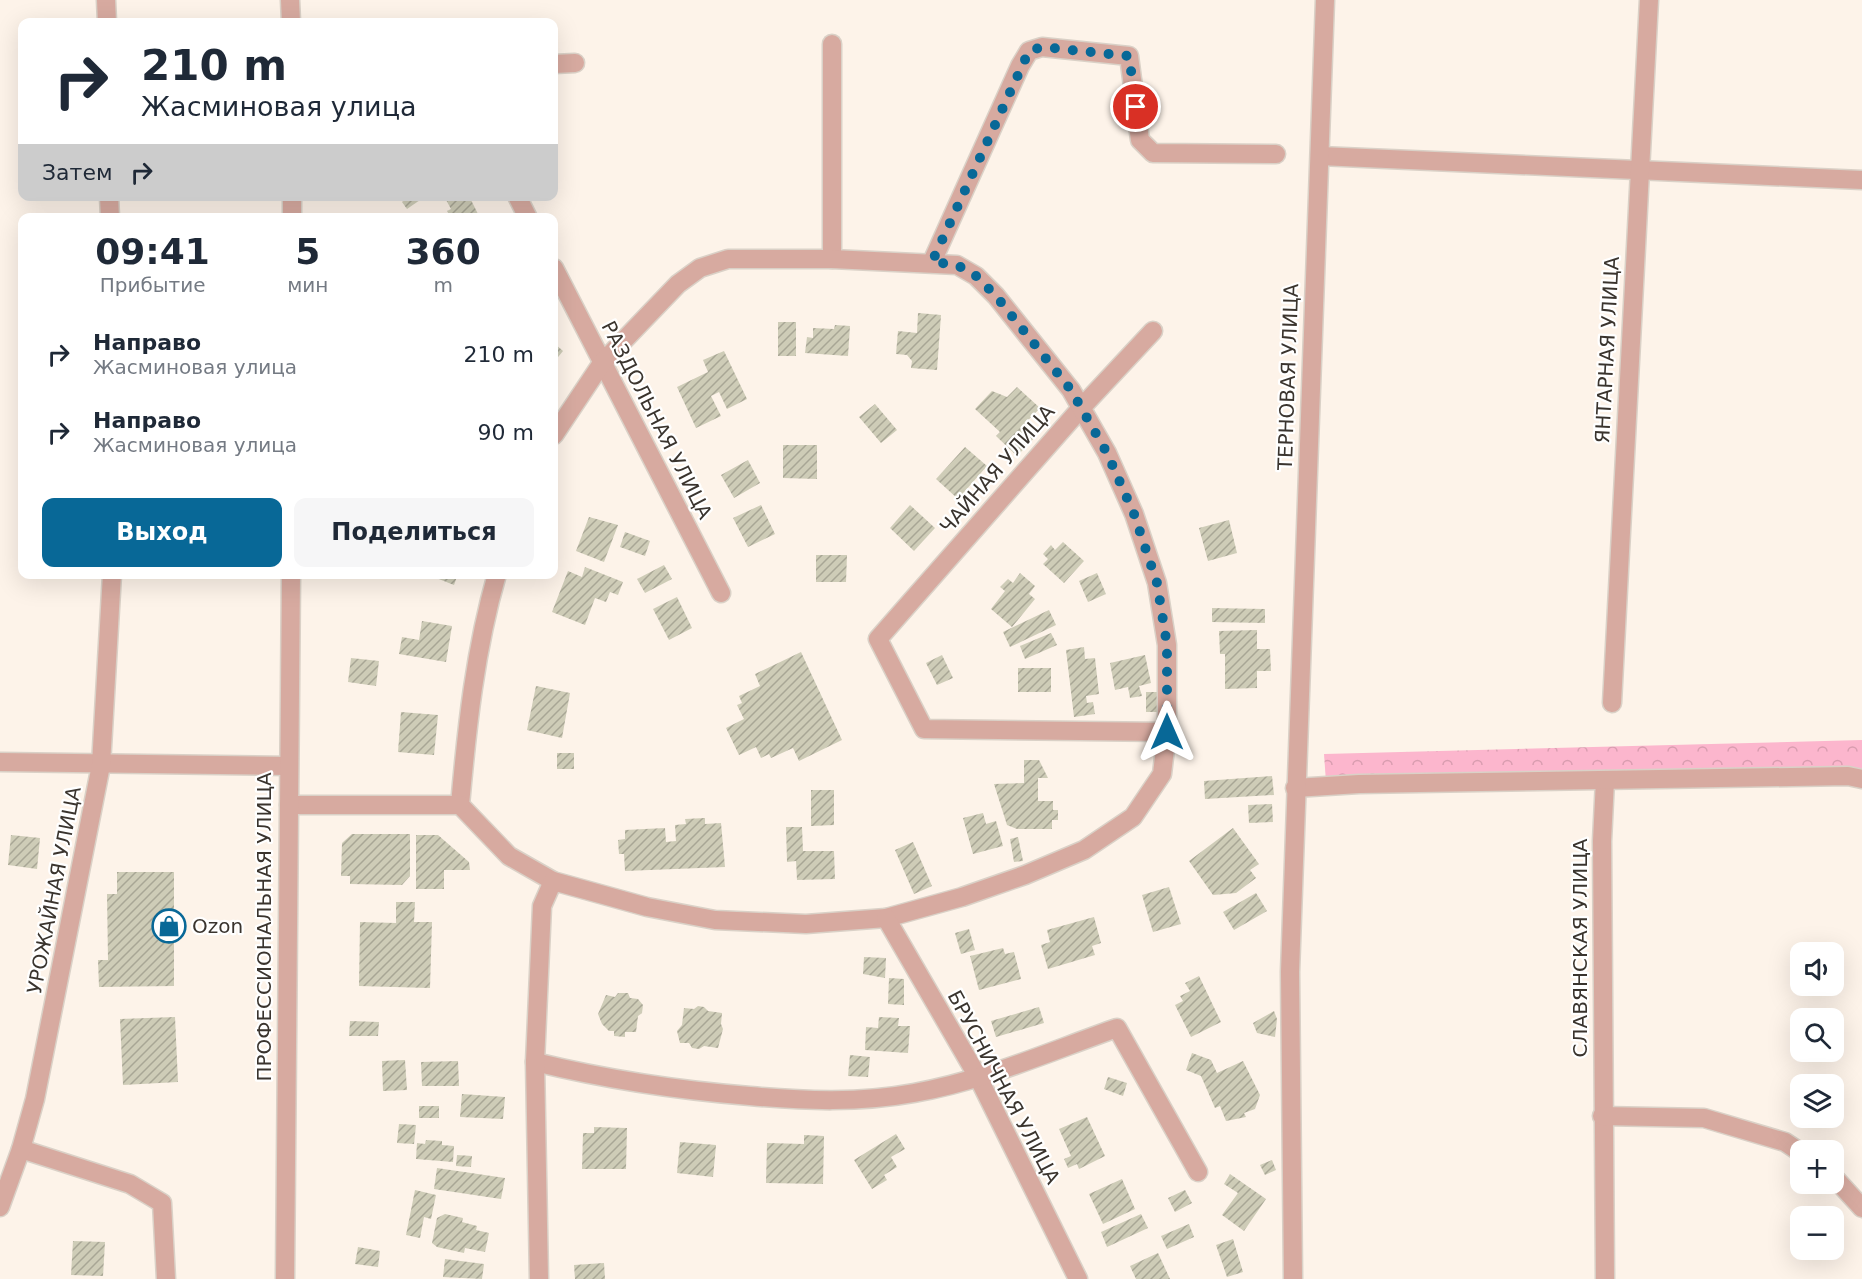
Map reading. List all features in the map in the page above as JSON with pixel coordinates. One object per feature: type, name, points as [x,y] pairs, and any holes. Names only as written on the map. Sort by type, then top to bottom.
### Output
[{"type":"street","points":[[106,0],[106,18]]},
{"type":"street","points":[[290,0],[291,18]]},
{"type":"street","name":"ТЕРНОВАЯ УЛИЦА","points":[[1293,1279],[1290,972],[1294,788],[1320,156],[1324,0]]},
{"type":"street","name":"ЯНТАРНАЯ УЛИЦА","points":[[1612,703],[1638,168],[1649,0]]},
{"type":"street","points":[[832,44],[832,259]]},
{"type":"street","points":[[932,262],[1020,66],[1029,51],[1042,47],[1129,56],[1140,140],[1154,153],[1276,154]]},
{"type":"street","points":[[558,64],[575,63]]},
{"type":"street","points":[[1320,156],[1638,168],[1862,180]]},
{"type":"street","points":[[289,805],[460,805],[509,856],[553,881],[647,907],[715,920],[806,924],[886,918],[962,897],[1025,876],[1084,850],[1133,817],[1162,774],[1167,732],[1167,645],[1157,583],[1134,514],[1107,453],[1081,408],[996,296],[976,276],[957,265],[832,259],[728,259],[700,268],[678,284],[602,363],[558,429]]},
{"type":"street","name":"РАЗДОЛЬНАЯ УЛИЦА","points":[[558,276],[721,593]]},
{"type":"street","name":"ЧАЙНАЯ УЛИЦА","points":[[1153,331],[1081,408],[878,639],[924,729],[1167,732]]},
{"type":"street","name":"УРОЖАЙНАЯ УЛИЦА","points":[[0,1207],[21,1149],[55,1005],[101,765],[112,579]]},
{"type":"street","name":"ПРОФЕССИОНАЛЬНАЯ УЛИЦА","points":[[285,1279],[291,579]]},
{"type":"street","points":[[460,805],[476,670],[486,611],[496,579]]},
{"type":"street","points":[[0,762],[288,766]]},
{"type":"street","points":[[1294,788],[1848,776],[1862,779]]},
{"type":"street","name":"СЛАВЯНСКАЯ УЛИЦА","points":[[1605,780],[1602,841],[1602,1116],[1605,1279]]},
{"type":"street","points":[[539,1279],[535,1062],[542,906],[553,881]]},
{"type":"street","name":"БРУСНИЧНАЯ УЛИЦА","points":[[886,918],[978,1077],[1078,1279]]},
{"type":"street","points":[[535,1062],[607,1080],[676,1090],[819,1102],[913,1094],[978,1077],[1117,1028],[1198,1172]]},
{"type":"street","points":[[1602,1116],[1704,1118],[1790,1145]]},
{"type":"street","points":[[21,1149],[130,1184],[162,1203],[166,1279]]},
{"type":"street","points":[[1844,1188],[1862,1208]]},
{"type":"green space","points":[[1862,740],[1862,776],[1326,782],[1324,754]]},
{"type":"building","points":[[404,201],[419,201],[407,209]]},
{"type":"building","points":[[447,201],[472,201],[478,213],[448,213],[447,211],[451,209]]},
{"type":"building","points":[[918,313],[941,315],[937,370],[911,368],[912,361],[907,355],[896,354],[898,331],[917,333]]},
{"type":"building","points":[[778,322],[796,322],[796,356],[778,356]]},
{"type":"building","points":[[835,325],[850,326],[848,356],[805,353],[807,337],[813,338],[813,328],[834,329]]},
{"type":"building","points":[[558,347],[563,351],[558,357]]},
{"type":"building","points":[[724,351],[747,399],[727,409],[719,392],[711,396],[721,416],[696,428],[677,387],[708,372],[703,360]]},
{"type":"building","points":[[1017,387],[1040,408],[1026,422],[1038,434],[1017,456],[996,436],[1000,432],[975,409],[992,391],[1007,397]]},
{"type":"building","points":[[875,404],[897,430],[881,443],[859,417]]},
{"type":"building","points":[[783,445],[817,445],[817,479],[783,478]]},
{"type":"building","points":[[965,447],[987,466],[958,499],[936,479]]},
{"type":"building","points":[[748,460],[760,483],[734,498],[721,475]]},
{"type":"building","points":[[761,505],[775,534],[748,547],[733,518]]},
{"type":"building","points":[[910,505],[935,528],[914,551],[890,528]]},
{"type":"building","points":[[589,517],[618,525],[604,562],[576,551]]},
{"type":"building","points":[[1229,520],[1237,553],[1208,561],[1199,528]]},
{"type":"building","points":[[625,532],[650,541],[645,556],[620,547]]},
{"type":"building","points":[[1063,542],[1084,561],[1064,583],[1043,564],[1048,559],[1043,554],[1051,545],[1055,550]]},
{"type":"building","points":[[816,555],[847,555],[846,582],[816,582]]},
{"type":"building","points":[[664,565],[672,579],[645,593],[637,579]]},
{"type":"building","points":[[585,567],[623,582],[618,595],[610,592],[606,602],[595,598],[585,625],[552,612],[568,571],[582,577]]},
{"type":"building","points":[[1020,573],[1035,586],[1029,594],[1035,599],[1012,627],[991,609],[1005,591],[1000,587],[1008,579],[1013,583]]},
{"type":"building","points":[[1097,573],[1106,594],[1088,602],[1079,581]]},
{"type":"building","points":[[439,579],[456,579],[454,585]]},
{"type":"building","points":[[677,597],[692,628],[669,640],[653,609]]},
{"type":"building","points":[[1212,608],[1265,609],[1265,623],[1212,622]]},
{"type":"building","points":[[1049,610],[1056,625],[1010,647],[1003,632]]},
{"type":"building","points":[[422,621],[452,626],[446,662],[399,654],[402,637],[419,640]]},
{"type":"building","points":[[1257,630],[1257,649],[1270,649],[1271,671],[1257,671],[1257,688],[1225,689],[1225,654],[1220,654],[1219,631]]},
{"type":"building","points":[[1051,633],[1057,645],[1025,659],[1020,646]]},
{"type":"building","points":[[1084,647],[1085,659],[1095,658],[1099,694],[1086,696],[1087,703],[1093,702],[1095,714],[1074,717],[1066,650]]},
{"type":"building","points":[[801,652],[842,740],[799,761],[793,748],[771,758],[769,754],[761,758],[756,747],[739,755],[726,728],[744,719],[737,705],[742,703],[739,696],[760,686],[755,674]]},
{"type":"building","points":[[942,655],[953,678],[937,685],[926,663]]},
{"type":"building","points":[[1145,655],[1151,683],[1139,686],[1142,696],[1130,698],[1128,687],[1115,690],[1110,663]]},
{"type":"building","points":[[351,658],[379,661],[376,686],[348,682]]},
{"type":"building","points":[[1018,668],[1051,668],[1051,692],[1018,692]]},
{"type":"building","points":[[536,686],[570,693],[562,738],[527,730]]},
{"type":"building","points":[[1146,692],[1157,692],[1158,712],[1146,712]]},
{"type":"building","points":[[401,712],[438,715],[434,755],[398,752]]},
{"type":"building","points":[[557,753],[574,753],[574,769],[557,769]]},
{"type":"building","points":[[1024,760],[1039,760],[1048,778],[1038,778],[1038,801],[1053,801],[1053,810],[1058,810],[1058,820],[1052,820],[1052,829],[1017,829],[1007,825],[994,784],[1024,783]]},
{"type":"building","points":[[1272,776],[1274,795],[1205,799],[1204,781]]},
{"type":"building","points":[[811,790],[834,790],[834,825],[811,826]]},
{"type":"building","points":[[1272,804],[1273,822],[1249,823],[1248,805]]},
{"type":"building","points":[[983,813],[986,824],[996,821],[1003,846],[973,854],[963,818]]},
{"type":"building","points":[[705,818],[705,824],[721,823],[725,867],[625,871],[624,854],[619,854],[618,840],[625,839],[625,830],[665,828],[666,842],[676,841],[675,825],[686,824],[685,819]]},
{"type":"building","points":[[786,827],[802,827],[803,851],[834,851],[835,879],[797,880],[796,861],[787,862]]},
{"type":"building","points":[[1233,828],[1259,864],[1250,870],[1256,878],[1236,893],[1213,895],[1189,861]]},
{"type":"building","points":[[352,834],[410,834],[410,876],[402,885],[350,884],[350,876],[341,876],[342,843]]},
{"type":"building","points":[[11,835],[40,838],[37,869],[8,865]]},
{"type":"building","points":[[416,835],[438,835],[469,862],[470,870],[444,870],[444,889],[416,889]]},
{"type":"building","points":[[1018,837],[1023,861],[1014,862],[1010,839]]},
{"type":"building","points":[[913,842],[932,886],[914,894],[895,850]]},
{"type":"building","points":[[117,872],[174,872],[174,986],[99,987],[98,960],[108,960],[107,894],[117,894]]},
{"type":"building","points":[[1169,887],[1181,924],[1153,932],[1142,895]]},
{"type":"building","points":[[1256,893],[1267,911],[1234,930],[1223,912]]},
{"type":"building","points":[[396,902],[415,902],[414,922],[432,922],[430,988],[359,986],[360,922],[396,923]]},
{"type":"building","points":[[1094,917],[1101,943],[1092,946],[1095,955],[1048,969],[1041,945],[1050,942],[1047,930]]},
{"type":"building","points":[[969,929],[975,950],[961,954],[955,933]]},
{"type":"building","points":[[1003,948],[1005,954],[1014,952],[1021,979],[979,990],[970,956]]},
{"type":"building","points":[[864,957],[886,958],[885,978],[863,974]]},
{"type":"building","points":[[1199,976],[1221,1022],[1191,1037],[1175,1005],[1183,1001],[1180,996],[1190,991],[1185,983]]},
{"type":"building","points":[[889,978],[904,979],[904,1005],[888,1004]]},
{"type":"building","points":[[618,993],[628,993],[630,998],[638,999],[643,1005],[642,1013],[638,1016],[636,1032],[625,1032],[625,1037],[614,1036],[614,1031],[609,1031],[602,1024],[598,1014],[606,995],[615,997]]},
{"type":"building","points":[[698,1006],[708,1011],[722,1013],[723,1029],[718,1048],[704,1046],[699,1049],[692,1048],[689,1043],[680,1043],[677,1031],[682,1025],[684,1008],[694,1009]]},
{"type":"building","points":[[1039,1007],[1044,1023],[996,1037],[991,1021]]},
{"type":"building","points":[[1274,1011],[1277,1019],[1275,1037],[1257,1033],[1253,1023]]},
{"type":"building","points":[[175,1017],[178,1082],[123,1085],[120,1019]]},
{"type":"building","points":[[879,1017],[899,1018],[898,1026],[910,1026],[908,1053],[865,1050],[866,1027],[878,1028]]},
{"type":"building","points":[[350,1021],[379,1022],[378,1036],[349,1036]]},
{"type":"building","points":[[1192,1053],[1211,1060],[1217,1073],[1243,1061],[1260,1095],[1255,1109],[1244,1113],[1246,1117],[1226,1121],[1220,1106],[1215,1108],[1201,1076],[1186,1070]]},
{"type":"building","points":[[850,1055],[870,1057],[868,1077],[848,1076]]},
{"type":"building","points":[[405,1060],[407,1090],[383,1091],[382,1061]]},
{"type":"building","points":[[458,1061],[459,1086],[422,1086],[421,1062]]},
{"type":"building","points":[[1108,1077],[1127,1083],[1123,1096],[1104,1089]]},
{"type":"building","points":[[462,1094],[505,1097],[503,1119],[460,1117]]},
{"type":"building","points":[[419,1106],[439,1106],[439,1118],[419,1118]]},
{"type":"building","points":[[1087,1117],[1105,1156],[1079,1169],[1077,1164],[1068,1168],[1064,1159],[1071,1156],[1059,1129]]},
{"type":"building","points":[[399,1124],[416,1125],[414,1144],[397,1143]]},
{"type":"building","points":[[594,1127],[627,1128],[626,1169],[582,1169],[583,1133],[594,1133]]},
{"type":"building","points":[[896,1134],[905,1149],[891,1157],[897,1167],[884,1175],[887,1180],[872,1189],[854,1160]]},
{"type":"building","points":[[804,1135],[824,1136],[823,1184],[766,1183],[767,1143],[804,1144]]},
{"type":"building","points":[[426,1140],[442,1141],[442,1145],[454,1146],[453,1162],[416,1159],[417,1143],[425,1144]]},
{"type":"building","points":[[680,1142],[716,1145],[713,1177],[677,1173]]},
{"type":"building","points":[[457,1155],[472,1156],[471,1167],[456,1166]]},
{"type":"building","points":[[1272,1160],[1276,1170],[1265,1175],[1260,1165]]},
{"type":"building","points":[[437,1168],[505,1178],[501,1199],[434,1189]]},
{"type":"building","points":[[1230,1174],[1266,1199],[1244,1231],[1222,1215],[1238,1193],[1224,1184]]},
{"type":"building","points":[[1122,1179],[1135,1209],[1103,1224],[1089,1194]]},
{"type":"building","points":[[415,1190],[436,1195],[431,1219],[424,1217],[420,1238],[406,1235]]},
{"type":"building","points":[[1185,1190],[1192,1203],[1175,1212],[1168,1198]]},
{"type":"building","points":[[445,1214],[463,1218],[462,1222],[477,1226],[476,1230],[489,1233],[485,1252],[465,1248],[464,1253],[437,1247],[432,1243],[437,1218]]},
{"type":"building","points":[[1141,1214],[1148,1228],[1107,1247],[1101,1232]]},
{"type":"building","points":[[1189,1224],[1194,1237],[1167,1249],[1161,1236]]},
{"type":"building","points":[[1233,1239],[1243,1272],[1227,1277],[1216,1245]]},
{"type":"building","points":[[73,1241],[105,1242],[103,1276],[71,1275]]},
{"type":"building","points":[[358,1247],[380,1251],[378,1267],[355,1264]]},
{"type":"building","points":[[1158,1253],[1170,1279],[1136,1279],[1130,1266]]},
{"type":"building","points":[[445,1259],[484,1264],[482,1279],[443,1277]]},
{"type":"building","points":[[604,1263],[605,1279],[575,1279],[574,1265]]},
{"type":"place","name":"Ozon","points":[[169,926]]},
{"type":"route","points":[[1136,107],[1129,56],[1042,47],[1029,51],[1020,66],[932,262],[957,265],[976,276],[996,296],[1071,390],[1107,453],[1134,514],[1157,583],[1167,645],[1167,732]]}]
